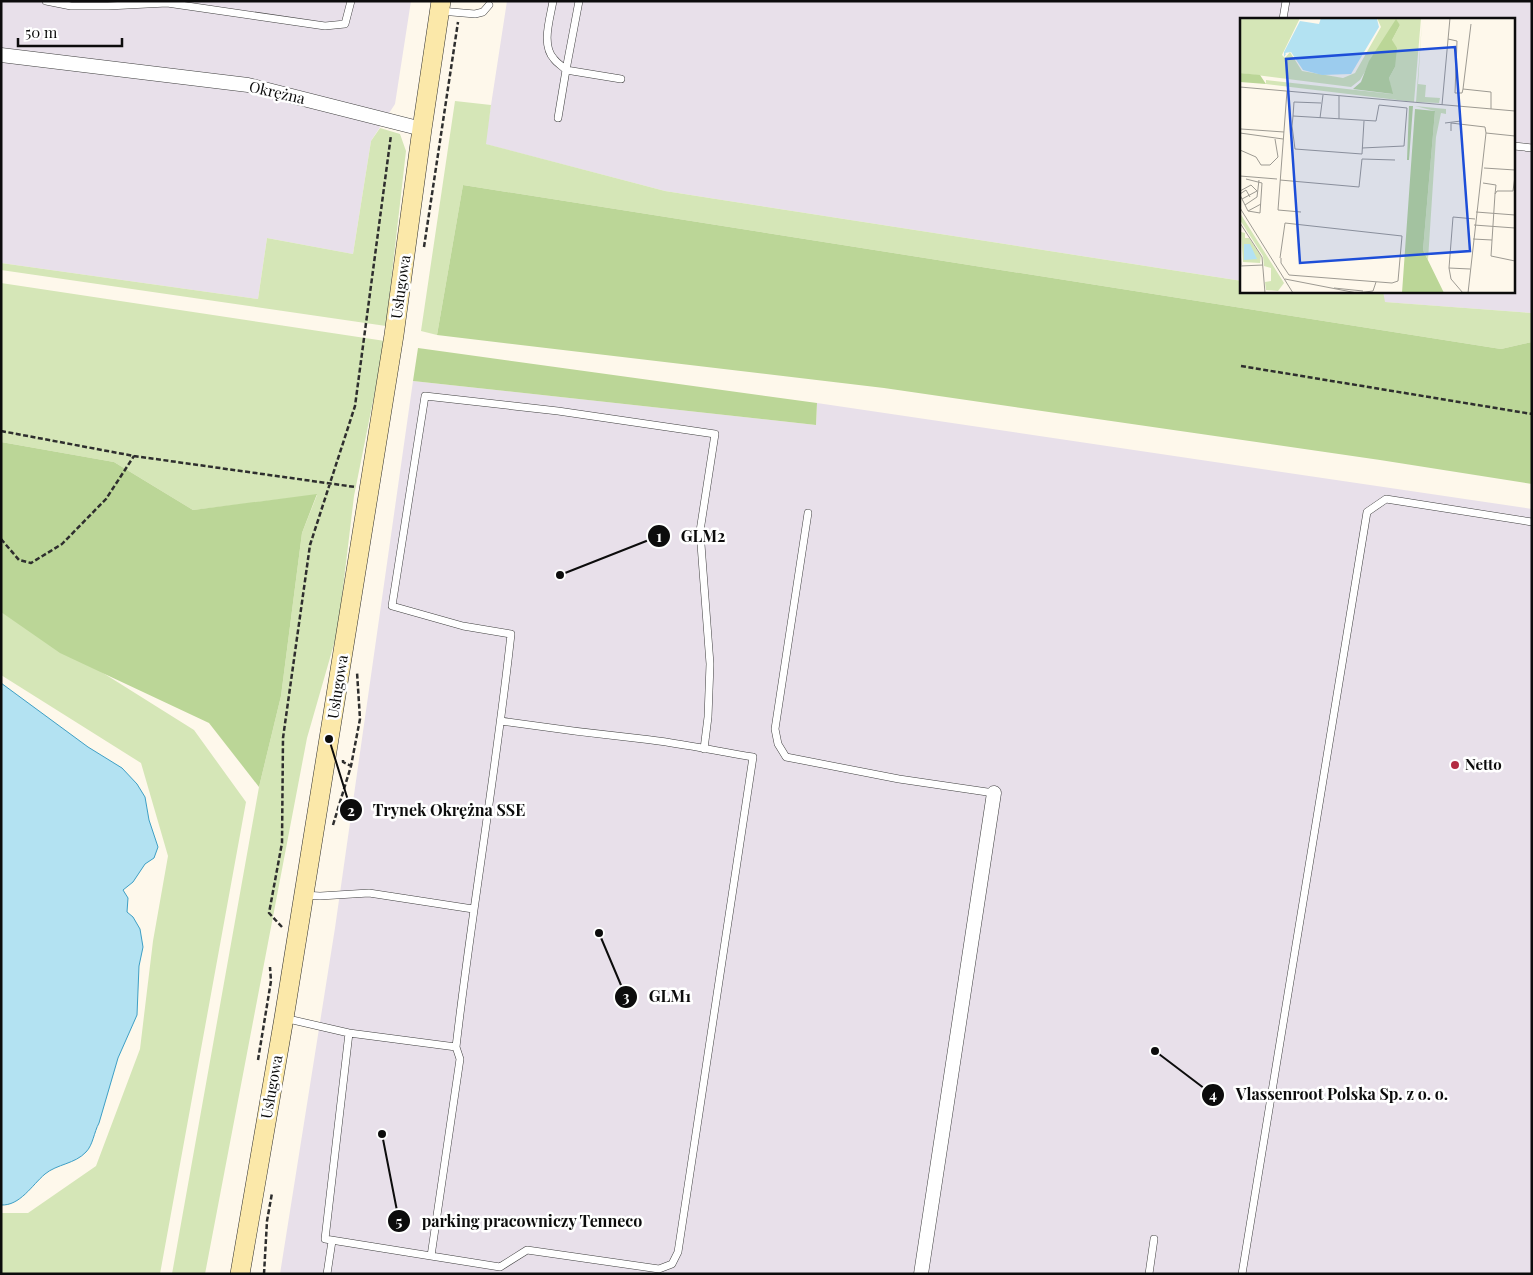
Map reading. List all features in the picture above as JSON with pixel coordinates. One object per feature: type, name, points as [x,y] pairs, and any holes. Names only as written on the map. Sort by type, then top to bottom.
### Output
[{"type":"street","points":[[422,129],[440,6]]},
{"type":"street","name":"Okrężna","points":[[1,55],[248,85],[422,129]]},
{"type":"street","name":"Usługowa","points":[[240,1274],[284,1018],[394,335],[422,129]]},
{"type":"street","points":[[921,1274],[994,793]]},
{"type":"lane","points":[[46,1],[71,6],[167,3],[325,26],[345,24],[351,1]]},
{"type":"lane","points":[[553,1],[547,47],[553,59],[566,70],[621,78]]},
{"type":"lane","points":[[558,118],[578,1]]},
{"type":"lane","points":[[1283,18],[1286,1]]},
{"type":"lane","points":[[440,6],[475,14],[483,12],[489,6]]},
{"type":"lane","points":[[1516,146],[1532,148]]},
{"type":"lane","points":[[431,1256],[460,1059],[456,1048],[473,909],[501,721],[511,634],[463,626],[392,606],[425,396],[558,411],[715,434],[700,531],[710,664],[708,717],[704,749]]},
{"type":"lane","points":[[1242,1274],[1367,512],[1386,499],[1532,522]]},
{"type":"lane","points":[[808,513],[775,729],[778,744],[786,757],[899,779],[994,793]]},
{"type":"lane","points":[[349,1033],[325,1239],[500,1267],[527,1250],[659,1269],[672,1264],[678,1252],[753,757],[501,721]]},
{"type":"lane","points":[[304,895],[370,893],[473,909]]},
{"type":"lane","points":[[284,1018],[349,1033],[456,1048]]},
{"type":"lane","points":[[1149,1274],[1154,1239]]},
{"type":"lane","points":[[327,1274],[332,1241]]},
{"type":"path","points":[[296,942],[269,913],[282,843],[283,738],[310,545],[355,406],[393,121]]},
{"type":"path","points":[[1241,366],[1532,414]]},
{"type":"path","points":[[1,431],[134,456],[330,482],[369,489]]},
{"type":"path","points":[[1,538],[19,560],[31,563],[62,544],[106,499],[134,456]]},
{"type":"path","points":[[342,756],[343,762],[351,766]]},
{"type":"path","points":[[258,1060],[270,981],[270,967]]},
{"type":"shaded area","points":[[1,1],[411,1],[395,104],[371,141],[353,254],[267,238],[258,299],[1,263]]},
{"type":"shaded area","points":[[507,1],[1532,1],[1532,313],[1384,302],[1383,292],[1516,292],[1516,18],[1240,18],[1240,281],[665,191],[485,144]]},
{"type":"shaded area","points":[[413,381],[816,425],[817,403],[1532,509],[1532,1274],[280,1274],[335,928]]},
{"type":"green space","points":[[455,101],[491,105],[486,144],[665,191],[1240,281],[1240,292],[1383,292],[1385,302],[1532,313],[1532,342],[1501,349],[463,185],[437,335],[421,331]]},
{"type":"green space","points":[[380,128],[400,134],[406,151],[386,326],[1,270],[1,263],[258,299],[267,238],[353,254],[371,141]]},
{"type":"green space","points":[[463,185],[1501,349],[1532,342],[1532,484],[884,388],[437,335]]},
{"type":"green space","points":[[1,283],[385,341],[354,496],[338,630],[307,738],[205,1274],[172,1274],[259,787],[281,696],[302,533],[317,495],[193,510],[114,462],[1,442]]},
{"type":"green space","points":[[418,348],[817,403],[816,425],[413,381]]},
{"type":"green space","points":[[1,442],[114,462],[193,510],[317,494],[302,533],[281,696],[259,787],[209,723],[60,653],[1,612]]},
{"type":"green space","points":[[1,609],[194,730],[246,802],[160,1274],[1,1274],[1,1213],[28,1213],[96,1166],[140,1049],[153,941],[168,856],[141,763],[1,675]]},
{"type":"water","points":[[1,683],[88,747],[122,768],[137,784],[145,797],[149,820],[158,847],[154,858],[145,864],[133,882],[123,890],[128,898],[127,912],[133,917],[140,929],[143,947],[139,966],[137,1015],[118,1058],[99,1123],[90,1146],[82,1156],[45,1174],[20,1199],[1,1205]]},
{"type":"place","name":"GLM2","points":[[560,575]]},
{"type":"place","name":"Trynek Okrężna SSE","points":[[329,739]]},
{"type":"place","name":"Netto","points":[[1455,765]]},
{"type":"place","name":"GLM1","points":[[599,933]]},
{"type":"place","name":"Vlassenroot Polska Sp. z o. o.","points":[[1155,1051]]},
{"type":"place","name":"parking pracowniczy Tenneco","points":[[382,1134]]}]
